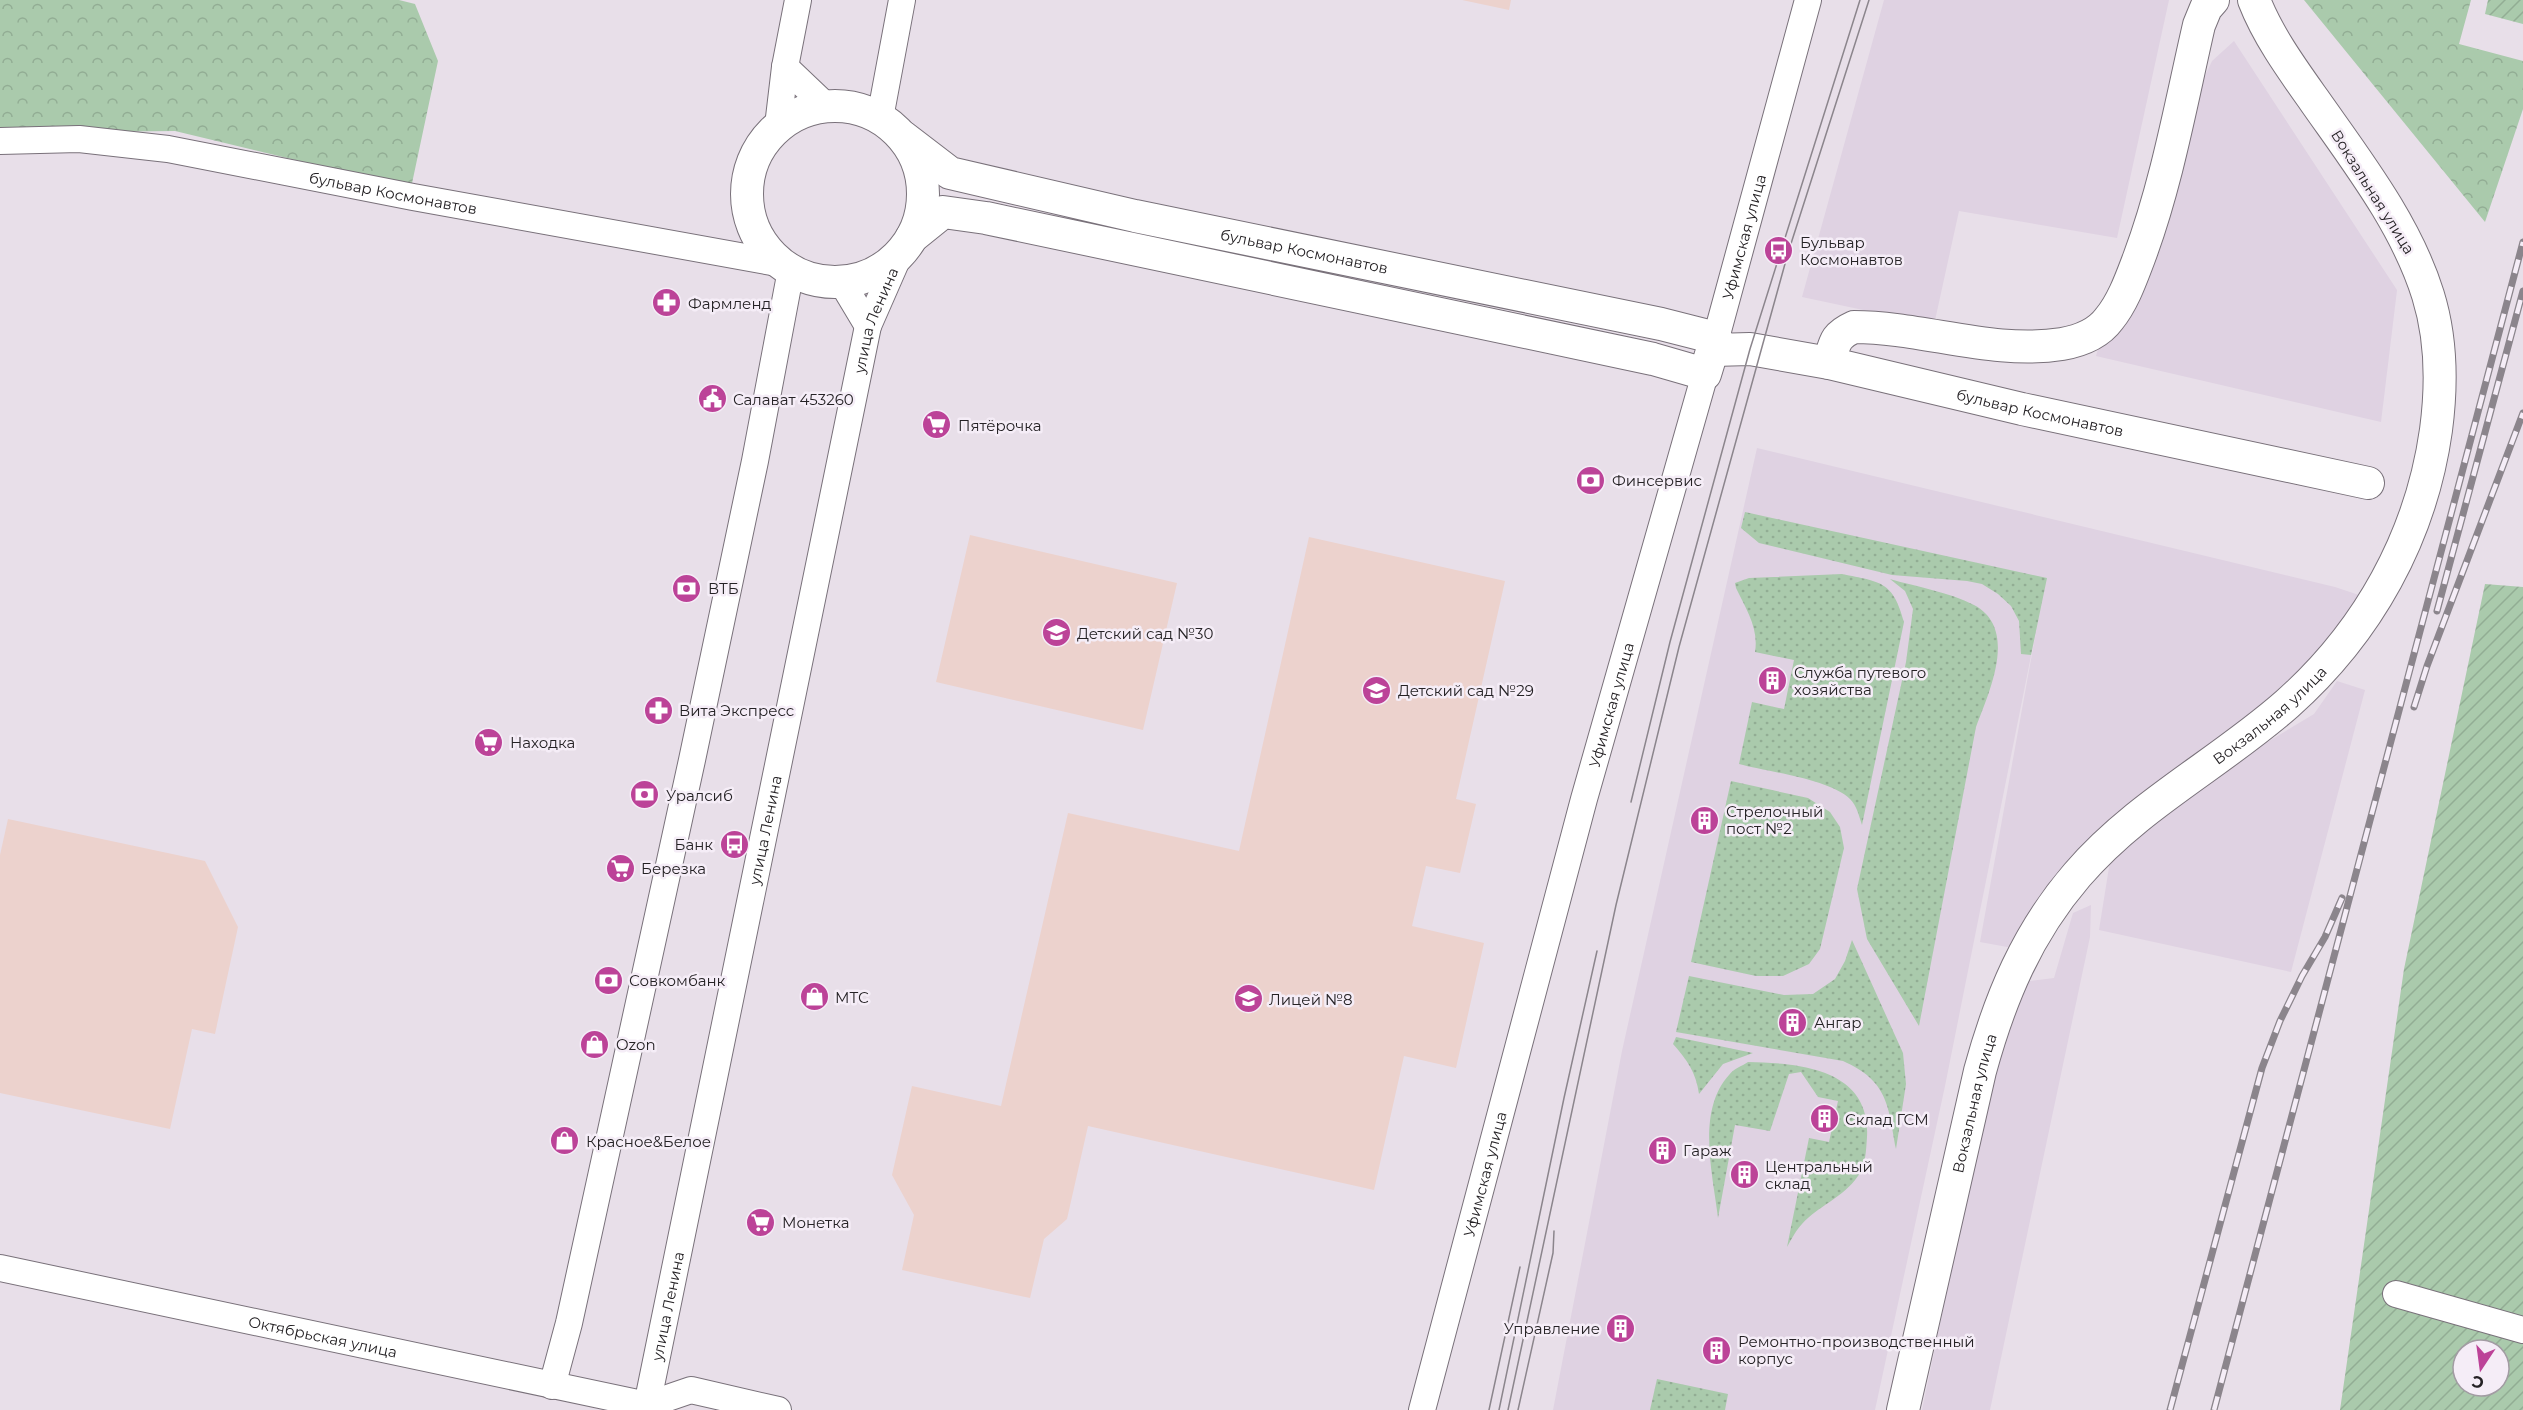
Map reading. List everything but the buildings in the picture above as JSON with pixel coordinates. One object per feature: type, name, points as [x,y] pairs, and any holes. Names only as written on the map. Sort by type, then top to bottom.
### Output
[{"type":"main road","points":[[1829,363],[1836,340],[1841,333],[1854,327],[2008,345],[2037,346],[2062,344],[2082,339],[2108,321],[2132,277],[2148,234],[2199,25],[2206,8],[2213,0]]},
{"type":"main road","name":"Вокзальная улица","points":[[1903,1410],[1980,1071],[1994,1019],[2025,948],[2048,911],[2110,839],[2144,809],[2285,706],[2327,664],[2349,637],[2388,579],[2416,519],[2426,484],[2434,441],[2440,377],[2435,323],[2428,295],[2417,265],[2378,195],[2285,59],[2254,0]]},
{"type":"main road","name":"улица Ленина","points":[[826,106],[854,108],[891,127],[916,159],[923,185],[921,212],[906,245],[883,268],[863,277],[841,281],[810,278],[787,267],[768,251],[757,235],[750,216],[747,196],[749,177],[755,158],[765,141],[778,126],[801,113],[826,106]]},
{"type":"main road","name":"бульвар Космонавтов","points":[[891,127],[950,172],[1135,216],[1661,324],[1712,354]]},
{"type":"main road","name":"бульвар Космонавтов","points":[[906,245],[943,212],[987,219],[1642,357],[1712,354],[1750,349],[1829,363],[2022,409],[2368,483]]},
{"type":"street","points":[[778,126],[785,67],[798,0]]},
{"type":"street","points":[[891,127],[902,0]]},
{"type":"street","name":"Уфимская улица","points":[[1422,1410],[1584,799],[1712,354],[1808,0]]},
{"type":"street","points":[[785,67],[826,106]]},
{"type":"street","name":"бульвар Космонавтов","points":[[0,141],[79,139],[168,149],[787,267]]},
{"type":"street","name":"улица Ленина","points":[[649,1408],[868,326],[906,245]]},
{"type":"street","points":[[552,1386],[569,1323],[755,461],[787,267]]},
{"type":"street","points":[[841,281],[868,326]]},
{"type":"street","name":"Октябрьская улица","points":[[0,1268],[649,1408]]},
{"type":"street","points":[[2396,1294],[2523,1330]]},
{"type":"street","points":[[649,1408],[691,1390],[778,1410]]},
{"type":"shaded area","points":[[1462,0],[1511,0],[1509,10]]},
{"type":"shaded area","points":[[1884,0],[2169,0],[2117,238],[1959,211],[1934,325],[1802,297]]},
{"type":"shaded area","points":[[2234,41],[2397,290],[2381,422],[2096,356],[2109,308],[2127,275],[2149,280],[2182,125],[2212,61]]},
{"type":"shaded area","points":[[1757,448],[2335,587],[2362,596],[2344,627],[2013,948],[1980,942],[2037,626],[1945,1086],[1875,1410],[1553,1410],[1622,1051]]},
{"type":"shaded area","name":"Детский сад №30","points":[[970,535],[1177,583],[1143,730],[936,682]]},
{"type":"shaded area","points":[[1309,537],[1505,581],[1456,799],[1476,804],[1460,873],[1426,866],[1412,926],[1484,943],[1456,1068],[1404,1056],[1374,1190],[1088,1126],[1067,1219],[1044,1239],[1030,1298],[902,1270],[914,1215],[892,1175],[912,1086],[1001,1106],[1068,813],[1239,851]]},
{"type":"shaded area","points":[[2337,681],[2365,690],[2291,972],[2099,930],[2110,861],[2186,791],[2314,714]]},
{"type":"shaded area","points":[[8,819],[205,861],[238,927],[215,1034],[192,1029],[170,1129],[0,1093],[0,855]]},
{"type":"shaded area","points":[[2091,905],[2090,937],[1990,1410],[1922,1410],[2005,1015],[2022,982],[2054,978],[2073,913]]},
{"type":"green space","points":[[0,0],[399,0],[415,4],[438,61],[411,188],[175,131],[0,133]]},
{"type":"green space","points":[[2304,0],[2471,0],[2459,44],[2523,61],[2523,109],[2485,222]]},
{"type":"green space","points":[[2488,0],[2523,0],[2523,24],[2485,14]]},
{"type":"green space","points":[[1745,512],[2047,578],[2031,655],[2021,654],[2019,621],[2011,606],[1982,584],[1892,575],[1759,543],[1741,528]]},
{"type":"green space","points":[[1842,574],[1867,579],[1884,586],[1895,598],[1904,622],[1862,825],[1858,811],[1850,799],[1841,792],[1814,781],[1739,764],[1752,702],[1784,709],[1794,660],[1755,652],[1753,627],[1735,583],[1749,578]]},
{"type":"green space","points":[[1890,579],[1944,593],[1974,605],[1988,616],[1995,629],[1998,645],[1993,679],[1976,727],[1919,1026],[1867,939],[1857,889],[1906,662],[1913,609],[1905,591]]},
{"type":"green space","points":[[2485,584],[2523,587],[2523,1410],[2340,1410],[2404,969]]},
{"type":"green space","points":[[1731,781],[1808,798],[1830,812],[1840,827],[1844,848],[1820,949],[1809,964],[1783,976],[1756,976],[1691,962]]},
{"type":"green space","points":[[1852,940],[1903,1053],[1906,1084],[1896,1149],[1888,1107],[1877,1086],[1869,1077],[1843,1061],[1676,1032],[1689,976],[1784,995],[1813,994],[1835,979],[1845,961]]},
{"type":"green space","points":[[1676,1037],[1753,1053],[1723,1064],[1699,1094],[1696,1079],[1690,1067],[1673,1044]]},
{"type":"green space","points":[[1748,1062],[1788,1064],[1828,1074],[1844,1083],[1857,1096],[1865,1114],[1866,1152],[1863,1167],[1858,1176],[1845,1190],[1802,1224],[1787,1247],[1809,1138],[1829,1142],[1838,1101],[1818,1097],[1801,1072],[1789,1074],[1770,1131],[1735,1125],[1718,1218],[1709,1144],[1713,1106],[1719,1090],[1729,1075]]},
{"type":"green space","points":[[1657,1379],[1728,1394],[1725,1410],[1650,1410]]},
{"type":"tram line","points":[[1631,802],[1670,642],[1750,349],[1860,0]]},
{"type":"tram line","points":[[1508,1410],[1616,905],[1679,647],[1788,253],[1869,0]]},
{"type":"tram line","points":[[1499,1410],[1597,951]]},
{"type":"tram line","points":[[1518,1410],[1553,1253],[1554,1231]]},
{"type":"tram line","points":[[1489,1410],[1520,1267]]},
{"type":"railway","points":[[2214,1410],[2523,242]]},
{"type":"railway","points":[[2437,611],[2523,291]]},
{"type":"railway","points":[[2414,707],[2427,666],[2523,413]]},
{"type":"railway","points":[[2170,1410],[2262,1068],[2280,1021],[2302,976],[2325,937],[2342,898]]},
{"type":"place","name":"Бульвар Космонавтов","points":[[1779,251]]},
{"type":"place","name":"Фармленд","points":[[667,303]]},
{"type":"place","name":"Салават 453260","points":[[712,399]]},
{"type":"place","name":"Пятёрочка","points":[[937,425]]},
{"type":"place","name":"Финсервис","points":[[1591,480]]},
{"type":"place","name":"ВТБ","points":[[687,588]]},
{"type":"place","name":"Детский сад №30","points":[[1056,633]]},
{"type":"place","name":"Служба путевого хозяйства","points":[[1773,681]]},
{"type":"place","name":"Детский сад №29","points":[[1377,690]]},
{"type":"place","name":"Вита Экспресс","points":[[658,710]]},
{"type":"place","name":"Находка","points":[[489,742]]},
{"type":"place","name":"Уралсиб","points":[[645,795]]},
{"type":"place","name":"Стрелочный пост №2","points":[[1705,820]]},
{"type":"place","name":"Банк","points":[[734,844]]},
{"type":"place","name":"Березка","points":[[620,868]]},
{"type":"place","name":"Совкомбанк","points":[[608,980]]},
{"type":"place","name":"МТС","points":[[814,997]]},
{"type":"place","name":"Лицей №8","points":[[1248,999]]},
{"type":"place","name":"Ангар","points":[[1793,1022]]},
{"type":"place","name":"Ozon","points":[[595,1044]]},
{"type":"place","name":"Склад ГСМ","points":[[1824,1119]]},
{"type":"place","name":"Красное&Белое","points":[[565,1141]]},
{"type":"place","name":"Гараж","points":[[1662,1150]]},
{"type":"place","name":"Центральный склад","points":[[1744,1175]]},
{"type":"place","name":"Монетка","points":[[761,1222]]},
{"type":"place","name":"Управление","points":[[1621,1328]]},
{"type":"place","name":"Ремонтно-производственный корпус","points":[[1717,1350]]}]
